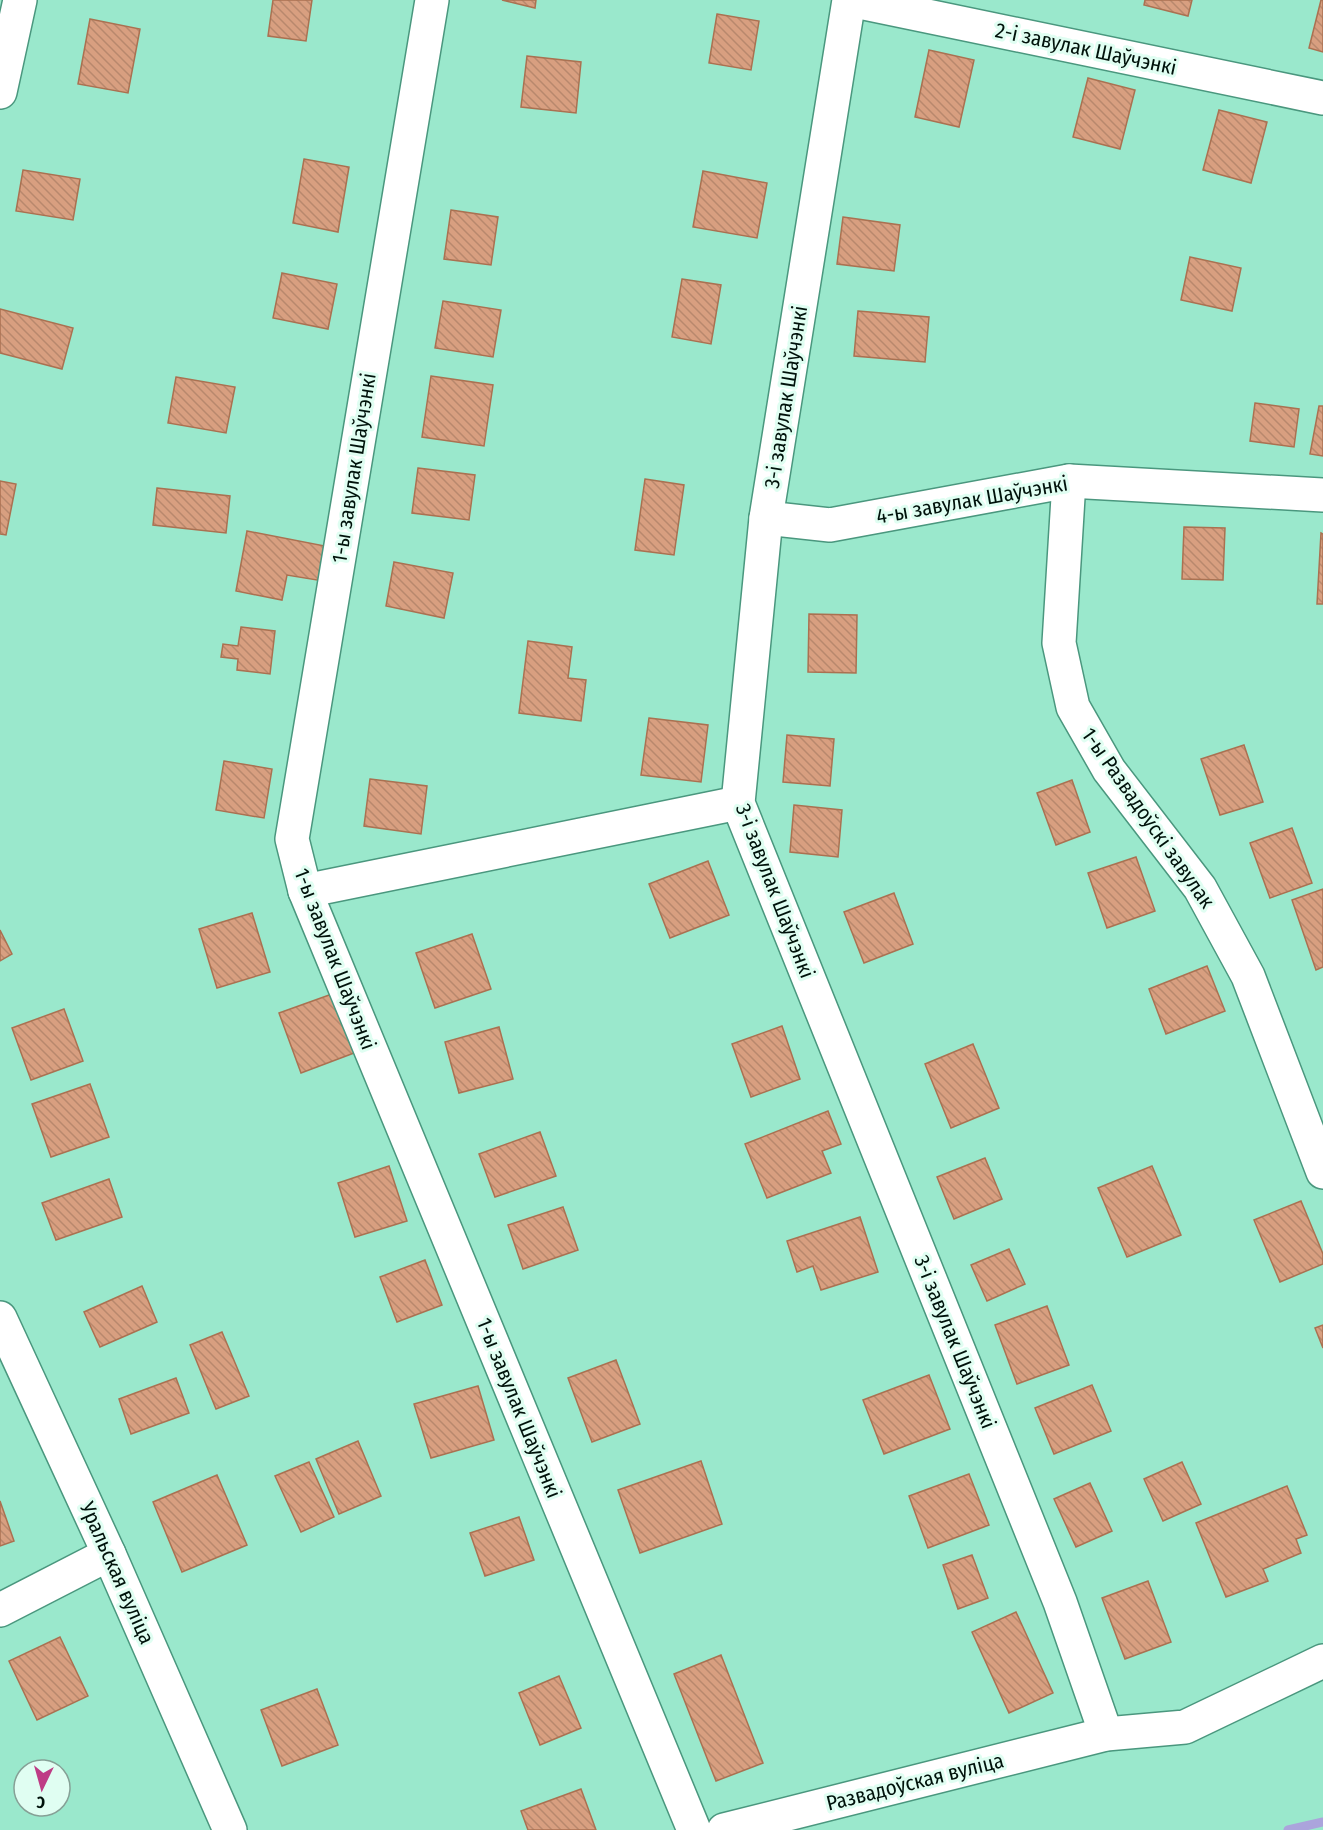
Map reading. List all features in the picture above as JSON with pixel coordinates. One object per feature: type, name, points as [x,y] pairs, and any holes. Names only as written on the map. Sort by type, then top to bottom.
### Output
[{"type":"street","points":[[0,92],[20,0]]},
{"type":"street","name":"1-ы завулак Шаўчэнкі","points":[[432,0],[291,839],[305,891],[694,1830]]},
{"type":"street","name":"2-і завулак Шаўчэнкі","points":[[849,0],[1323,98]]},
{"type":"street","name":"3-і завулак Шаўчэнкі","points":[[849,0],[766,518],[738,803],[1060,1602],[1106,1734]]},
{"type":"street","name":"4-ы завулак Шаўчэнкі","points":[[766,518],[830,525],[1069,481],[1323,495]]},
{"type":"street","name":"1-ы Развадоўскі завулак","points":[[1069,481],[1059,643],[1073,707],[1109,770],[1200,888],[1248,976],[1323,1172]]},
{"type":"street","points":[[305,891],[738,803]]},
{"type":"street","name":"Уральская вуліца","points":[[0,1318],[109,1554],[230,1830]]},
{"type":"street","points":[[0,1610],[109,1554]]},
{"type":"street","points":[[1106,1734],[1185,1727],[1323,1661]]},
{"type":"street","name":"Развадоўская вуліца","points":[[724,1830],[1106,1734]]},
{"type":"building","points":[[273,0],[312,0],[306,41],[268,36]]},
{"type":"building","points":[[502,0],[536,0],[535,8]]},
{"type":"building","points":[[1145,0],[1192,0],[1188,16],[1144,5]]},
{"type":"building","points":[[1321,0],[1323,0],[1323,52],[1309,48]]},
{"type":"building","points":[[717,14],[759,21],[751,70],[709,63]]},
{"type":"building","points":[[90,19],[140,29],[128,93],[78,84]]},
{"type":"building","points":[[929,50],[974,60],[959,127],[915,117]]},
{"type":"building","points":[[527,56],[581,62],[576,113],[521,107]]},
{"type":"building","points":[[1088,78],[1135,90],[1120,149],[1073,137]]},
{"type":"building","points":[[1219,110],[1267,122],[1251,183],[1203,170]]},
{"type":"building","points":[[304,159],[349,167],[338,232],[293,223]]},
{"type":"building","points":[[23,170],[80,179],[73,220],[16,211]]},
{"type":"building","points":[[703,171],[767,183],[757,238],[693,227]]},
{"type":"building","points":[[451,210],[498,217],[491,265],[444,259]]},
{"type":"building","points":[[843,217],[900,225],[894,271],[837,264]]},
{"type":"building","points":[[1190,257],[1241,268],[1232,311],[1181,300]]},
{"type":"building","points":[[282,273],[337,284],[328,329],[273,318]]},
{"type":"building","points":[[682,279],[721,285],[711,344],[672,337]]},
{"type":"building","points":[[443,301],[501,310],[493,357],[435,348]]},
{"type":"building","points":[[0,309],[73,328],[62,369],[0,353]]},
{"type":"building","points":[[858,311],[929,317],[925,362],[854,356]]},
{"type":"building","points":[[431,376],[493,385],[484,446],[422,437]]},
{"type":"building","points":[[176,377],[235,387],[226,433],[168,423]]},
{"type":"building","points":[[1255,403],[1299,409],[1294,447],[1250,441]]},
{"type":"building","points":[[1319,406],[1323,406],[1323,456],[1310,454]]},
{"type":"building","points":[[418,468],[475,475],[469,520],[412,513]]},
{"type":"building","points":[[645,479],[684,485],[674,555],[635,550]]},
{"type":"building","points":[[0,481],[16,484],[6,535],[0,534]]},
{"type":"building","points":[[157,488],[230,496],[226,533],[153,525]]},
{"type":"building","points":[[1184,527],[1225,528],[1223,580],[1182,579]]},
{"type":"building","points":[[247,531],[330,547],[323,581],[287,575],[282,600],[236,591]]},
{"type":"building","points":[[1321,533],[1323,534],[1323,604],[1317,604]]},
{"type":"building","points":[[394,562],[453,573],[444,618],[386,606]]},
{"type":"building","points":[[809,614],[857,615],[856,673],[808,672]]},
{"type":"building","points":[[241,627],[275,631],[270,674],[237,670],[238,659],[221,657],[223,644],[238,646]]},
{"type":"building","points":[[528,641],[572,647],[568,678],[586,680],[581,721],[519,713]]},
{"type":"building","points":[[649,718],[708,725],[701,782],[641,775]]},
{"type":"building","points":[[787,735],[834,739],[830,786],[783,782]]},
{"type":"building","points":[[1244,745],[1263,802],[1220,815],[1201,759]]},
{"type":"building","points":[[224,761],[272,769],[264,818],[216,810]]},
{"type":"building","points":[[370,779],[427,786],[421,834],[364,826]]},
{"type":"building","points":[[1072,780],[1090,832],[1056,845],[1037,793]]},
{"type":"building","points":[[794,805],[842,810],[838,857],[790,852]]},
{"type":"building","points":[[1292,828],[1312,883],[1270,898],[1250,843]]},
{"type":"building","points":[[1136,857],[1155,911],[1107,928],[1088,873]]},
{"type":"building","points":[[708,861],[729,915],[670,938],[649,884]]},
{"type":"building","points":[[1323,889],[1323,967],[1316,970],[1292,900]]},
{"type":"building","points":[[894,893],[913,944],[864,963],[844,912]]},
{"type":"building","points":[[252,913],[270,972],[217,988],[199,929]]},
{"type":"building","points":[[0,930],[12,954],[0,961]]},
{"type":"building","points":[[472,934],[491,989],[435,1008],[416,953]]},
{"type":"building","points":[[1207,966],[1225,1011],[1166,1034],[1149,989]]},
{"type":"building","points":[[332,994],[354,1053],[301,1073],[279,1013]]},
{"type":"building","points":[[64,1009],[83,1061],[31,1080],[12,1028]]},
{"type":"building","points":[[782,1026],[800,1079],[751,1097],[732,1044]]},
{"type":"building","points":[[499,1027],[513,1079],[459,1093],[445,1042]]},
{"type":"building","points":[[973,1044],[999,1108],[951,1128],[925,1064]]},
{"type":"building","points":[[90,1084],[109,1137],[51,1157],[32,1104]]},
{"type":"building","points":[[828,1111],[841,1144],[822,1151],[831,1173],[767,1198],[745,1144]]},
{"type":"building","points":[[540,1132],[556,1176],[495,1197],[479,1154]]},
{"type":"building","points":[[985,1158],[1002,1199],[954,1219],[937,1177]]},
{"type":"building","points":[[389,1166],[407,1221],[355,1237],[338,1183]]},
{"type":"building","points":[[1152,1166],[1181,1235],[1127,1257],[1098,1188]]},
{"type":"building","points":[[109,1179],[122,1217],[56,1240],[42,1203]]},
{"type":"building","points":[[1301,1201],[1323,1254],[1323,1264],[1280,1282],[1254,1220]]},
{"type":"building","points":[[563,1207],[578,1250],[523,1269],[508,1225]]},
{"type":"building","points":[[860,1217],[878,1272],[821,1290],[813,1266],[797,1272],[787,1241]]},
{"type":"building","points":[[1009,1249],[1025,1284],[987,1301],[971,1265]]},
{"type":"building","points":[[425,1260],[442,1305],[397,1322],[380,1277]]},
{"type":"building","points":[[142,1286],[157,1322],[100,1347],[84,1312]]},
{"type":"building","points":[[1047,1306],[1069,1365],[1017,1384],[995,1325]]},
{"type":"building","points":[[1323,1325],[1323,1348],[1315,1328]]},
{"type":"building","points":[[222,1332],[249,1396],[216,1409],[190,1345]]},
{"type":"building","points":[[616,1360],[640,1424],[592,1442],[568,1378]]},
{"type":"building","points":[[929,1375],[950,1429],[884,1454],[863,1400]]},
{"type":"building","points":[[176,1378],[189,1413],[131,1434],[119,1399]]},
{"type":"building","points":[[1092,1385],[1111,1431],[1054,1454],[1035,1408]]},
{"type":"building","points":[[478,1386],[494,1440],[431,1458],[414,1404]]},
{"type":"building","points":[[358,1441],[381,1496],[339,1514],[316,1459]]},
{"type":"building","points":[[701,1461],[722,1524],[640,1553],[618,1490]]},
{"type":"building","points":[[309,1462],[334,1517],[301,1532],[275,1476]]},
{"type":"building","points":[[1182,1462],[1201,1504],[1163,1521],[1144,1479]]},
{"type":"building","points":[[969,1474],[989,1525],[928,1548],[909,1496]]},
{"type":"building","points":[[217,1475],[247,1545],[182,1572],[153,1502]]},
{"type":"building","points":[[1090,1483],[1112,1531],[1076,1547],[1054,1499]]},
{"type":"building","points":[[1287,1486],[1307,1535],[1296,1539],[1301,1553],[1263,1569],[1268,1581],[1226,1597],[1196,1523]]},
{"type":"building","points":[[0,1501],[14,1541],[0,1546]]},
{"type":"building","points":[[519,1517],[534,1560],[485,1576],[470,1533]]},
{"type":"building","points":[[972,1555],[988,1598],[958,1609],[943,1565]]},
{"type":"building","points":[[1148,1581],[1171,1642],[1125,1659],[1102,1598]]},
{"type":"building","points":[[1016,1612],[1053,1693],[1009,1713],[972,1632]]},
{"type":"building","points":[[60,1637],[88,1696],[37,1720],[9,1661]]},
{"type":"building","points":[[721,1655],[763,1763],[716,1781],[674,1674]]},
{"type":"building","points":[[559,1676],[581,1728],[540,1745],[519,1693]]},
{"type":"building","points":[[317,1689],[338,1745],[282,1766],[261,1710]]},
{"type":"building","points":[[581,1789],[596,1830],[528,1830],[521,1811]]},
{"type":"waterway","points":[[1288,1830],[1323,1822]]}]
